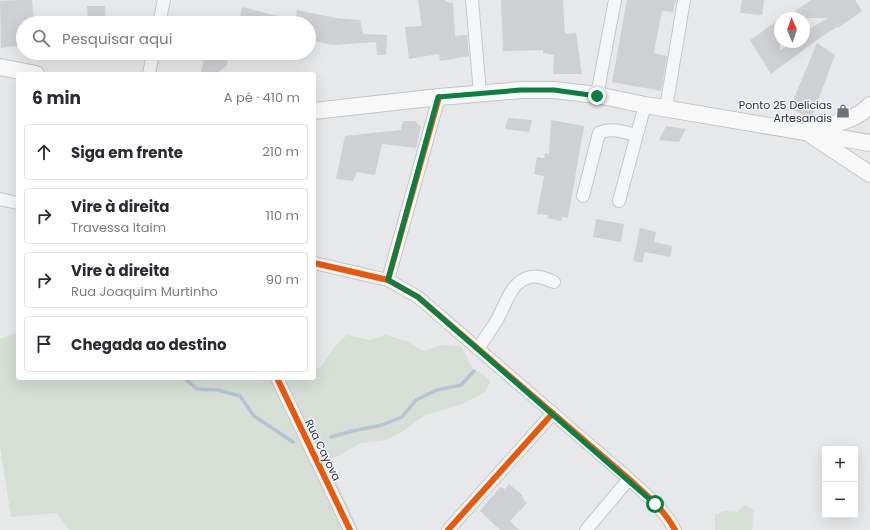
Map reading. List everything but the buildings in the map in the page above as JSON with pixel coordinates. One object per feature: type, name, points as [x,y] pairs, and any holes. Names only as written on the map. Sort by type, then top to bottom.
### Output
[{"type":"main road","points":[[0,67],[26,72]]},
{"type":"main road","points":[[316,112],[480,93],[521,90],[554,90],[870,143]]},
{"type":"main road","points":[[803,131],[850,118],[866,110],[870,105]]},
{"type":"main road","points":[[803,131],[870,174]]},
{"type":"street","points":[[161,16],[164,0]]},
{"type":"street","points":[[472,0],[480,93]]},
{"type":"street","points":[[597,96],[615,0]]},
{"type":"street","points":[[666,108],[684,0]]},
{"type":"street","points":[[149,72],[152,60]]},
{"type":"street","points":[[388,280],[438,97]]},
{"type":"street","points":[[619,201],[645,105]]},
{"type":"street","points":[[583,196],[600,134],[606,130],[614,129],[636,135]]},
{"type":"street","points":[[0,200],[16,203]]},
{"type":"street","points":[[316,263],[388,280],[418,297],[629,479],[668,518],[674,530]]},
{"type":"street","points":[[478,349],[497,319],[509,295],[518,283],[531,277],[539,276],[554,282]]},
{"type":"street","name":"Rua Cayova","points":[[278,380],[350,530]]},
{"type":"street","points":[[448,530],[553,414]]},
{"type":"street","points":[[586,530],[629,479]]},
{"type":"shaded area","points":[[16,333],[16,380],[316,380],[316,369],[321,367],[335,346],[347,335],[370,340],[386,335],[406,341],[424,351],[441,345],[461,346],[474,371],[482,373],[490,381],[486,391],[463,404],[425,415],[405,430],[387,440],[361,443],[332,459],[329,466],[359,530],[69,530],[57,513],[11,517],[0,447],[0,339]]},
{"type":"shaded area","points":[[744,505],[754,510],[752,530],[715,530],[715,515],[725,511],[737,512]]},
{"type":"waterway","points":[[331,437],[382,425],[402,417],[416,400],[437,390],[461,385],[474,371]]},
{"type":"waterway","points":[[186,380],[197,389],[218,390],[240,396],[254,416],[293,442]]},
{"type":"cycle path","points":[[388,280],[439,97]]},
{"type":"cycle path","points":[[316,263],[388,280],[418,297],[629,479],[666,515],[675,530]]},
{"type":"cycle path","points":[[278,380],[350,530]]},
{"type":"cycle path","points":[[448,530],[553,413]]},
{"type":"place","name":"Ponto 25 Delícias Artesanais","points":[[843,111]]},
{"type":"route","points":[[597,96],[554,90],[521,90],[438,97],[388,280],[418,297],[629,479],[655,504]]}]
